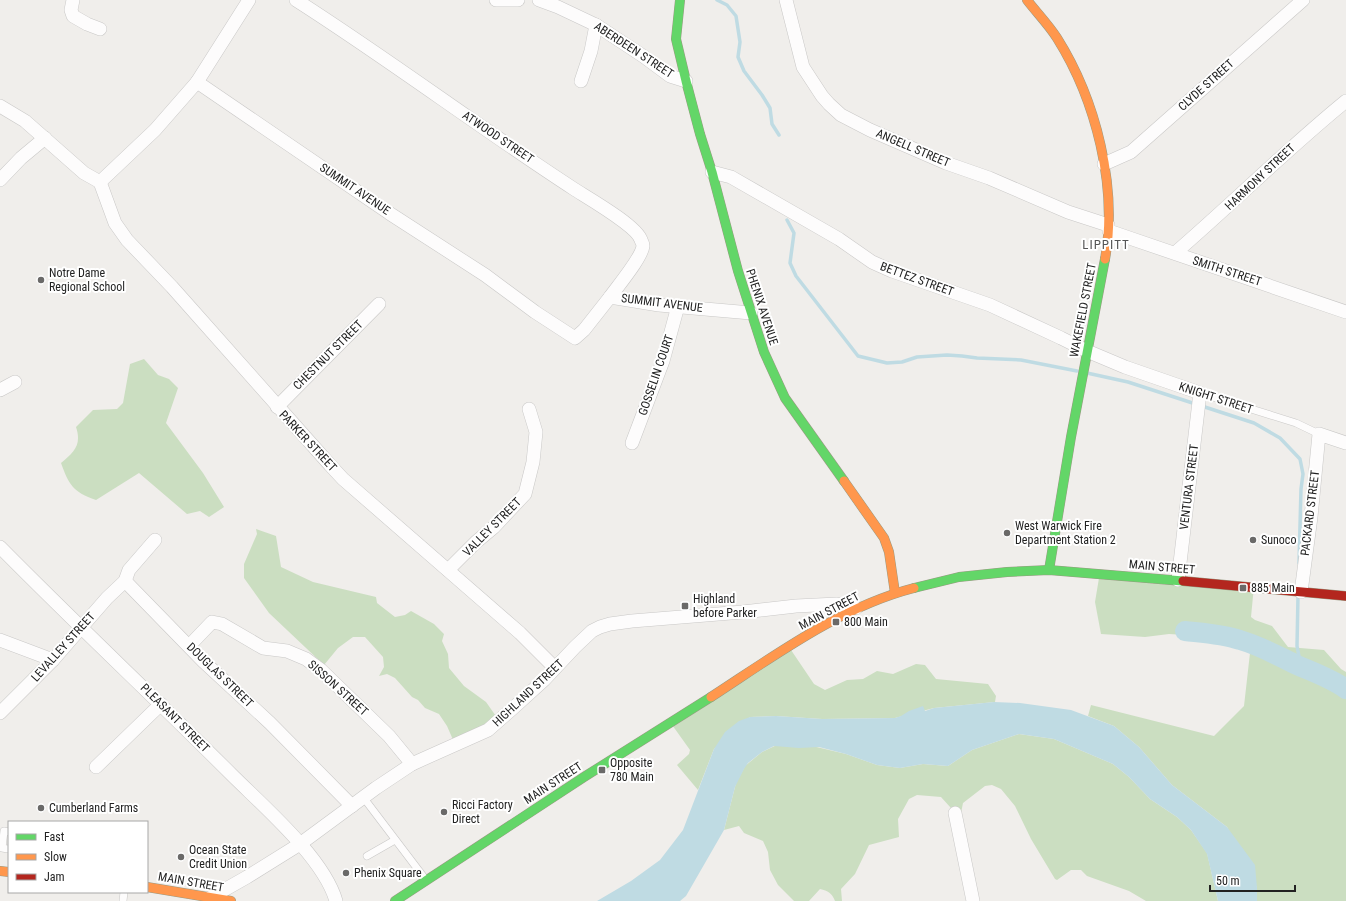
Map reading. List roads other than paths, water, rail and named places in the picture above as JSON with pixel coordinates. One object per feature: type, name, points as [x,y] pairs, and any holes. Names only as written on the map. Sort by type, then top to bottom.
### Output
[{"type":"main road","name":"PHENIX AVENUE","points":[[680,0],[676,38],[686,81],[738,271],[764,352],[785,398],[872,524],[884,538],[889,552],[895,593]]},
{"type":"main road","name":"WAKEFIELD STREET","points":[[1027,0],[1056,36],[1071,62],[1082,88],[1095,126],[1104,164],[1108,228],[1095,313],[1055,527],[1049,570]]},
{"type":"main road","name":"MAIN STREET","points":[[395,901],[795,643],[856,608],[895,593],[959,577],[1006,572],[1049,570],[1178,580],[1346,596]]},
{"type":"main road","name":"MAIN STREET","points":[[148,887],[231,901]]},
{"type":"street","points":[[73,0],[71,10],[73,16],[100,29]]},
{"type":"street","points":[[0,106],[25,122],[84,173],[100,182],[155,130],[197,82],[249,0]]},
{"type":"street","name":"ATWOOD STREET","points":[[296,0],[420,83],[543,169],[624,222],[637,233],[641,238],[643,246],[638,257],[610,297]]},
{"type":"street","points":[[496,0],[518,0]]},
{"type":"street","name":"ABERDEEN STREET","points":[[539,0],[558,6],[596,25],[670,76],[686,81]]},
{"type":"street","name":"ANGELL STREET","points":[[786,0],[798,50],[804,67],[825,100],[841,115],[870,130],[946,163],[989,178],[1108,228]]},
{"type":"street","name":"CLYDE STREET","points":[[1104,164],[1131,152],[1303,0]]},
{"type":"street","points":[[581,81],[591,50],[596,25]]},
{"type":"street","name":"SUMMIT AVENUE","points":[[197,82],[389,213],[485,274],[535,312],[575,338],[584,330],[610,297],[659,305],[751,313]]},
{"type":"street","name":"HARMONY STREET","points":[[1176,253],[1236,200],[1278,159],[1346,101]]},
{"type":"street","points":[[0,180],[21,158],[45,138]]},
{"type":"street","name":"BETTEZ STREET","points":[[712,172],[731,177],[839,239],[872,262],[892,271],[990,305],[1087,351]]},
{"type":"street","name":"PARKER STREET","points":[[100,182],[115,223],[127,240],[172,287],[277,407],[343,478],[520,633],[555,668]]},
{"type":"street","name":"SMITH STREET","points":[[1108,228],[1346,312]]},
{"type":"street","name":"CHESTNUT STREET","points":[[277,407],[379,304]]},
{"type":"street","name":"GOSSELIN COURT","points":[[632,443],[662,363],[678,306]]},
{"type":"street","name":"KNIGHT STREET","points":[[1087,351],[1125,367],[1200,393]]},
{"type":"street","points":[[0,390],[15,382]]},
{"type":"street","name":"VENTURA STREET","points":[[1178,580],[1200,393]]},
{"type":"street","name":"VALLEY STREET","points":[[448,570],[476,542],[494,527],[525,494],[533,462],[536,432],[529,409]]},
{"type":"street","name":"KNIGHT STREET","points":[[1319,434],[1346,443]]},
{"type":"street","name":"PACKARD STREET","points":[[1298,591],[1311,517],[1319,434]]},
{"type":"street","points":[[124,581],[129,570],[155,540]]},
{"type":"street","name":"PLEASANT STREET","points":[[0,547],[82,627],[104,651],[161,704],[300,844],[328,881],[336,901]]},
{"type":"street","name":"LEVALLEY STREET","points":[[0,713],[53,660],[107,598],[124,581]]},
{"type":"street","name":"DOUGLAS STREET","points":[[124,581],[189,646],[270,723],[352,806]]},
{"type":"street","name":"HIGHLAND STREET","points":[[210,898],[300,844],[363,797],[412,764],[488,730],[592,632],[610,624],[796,606],[837,604],[856,608]]},
{"type":"street","name":"SISSON STREET","points":[[189,646],[212,622],[222,624],[263,648],[287,651],[306,659],[321,670],[347,694],[389,736],[412,764]]},
{"type":"street","points":[[0,640],[53,660]]},
{"type":"street","points":[[96,767],[161,704]]},
{"type":"street","points":[[955,813],[974,901]]},
{"type":"lane","name":"KNIGHT STREET","points":[[1200,393],[1296,423],[1319,434]]},
{"type":"lane","points":[[363,797],[426,880]]},
{"type":"lane","points":[[8,832],[4,831],[2,848],[8,849]]},
{"type":"lane","points":[[367,856],[395,840]]},
{"type":"lane","points":[[170,901],[172,891]]},
{"type":"water","points":[[994,702],[1020,703],[1071,710],[1114,726],[1139,747],[1172,785],[1227,827],[1255,865],[1257,901],[1218,901],[1207,854],[1191,830],[1177,817],[1150,799],[1129,777],[1113,764],[1054,739],[1019,734],[972,750],[948,766],[923,764],[900,768],[877,765],[846,754],[819,747],[799,748],[774,746],[762,752],[748,763],[744,769],[735,787],[724,830],[686,896],[680,901],[597,901],[631,881],[660,860],[683,830],[714,749],[725,732],[739,721],[750,717],[776,716],[822,719],[895,718],[923,706],[925,711],[934,708]]},
{"type":"waterway","points":[[717,0],[727,5],[736,16],[740,42],[738,57],[744,71],[770,108],[772,124],[779,135]]},
{"type":"waterway","points":[[787,220],[794,233],[790,263],[796,276],[858,356],[887,363],[902,362],[917,357],[947,355],[1021,360],[1077,371]]},
{"type":"waterway","points":[[1087,373],[1128,382],[1254,423],[1280,438],[1300,459],[1303,474],[1301,489],[1299,563]]},
{"type":"waterway","points":[[1298,596],[1297,646],[1301,667]]},
{"type":"waterway","points":[[1185,631],[1219,635],[1248,642],[1324,676],[1346,689]]},
{"type":"place","name":"Notre Dame Regional School","points":[[41,280]]},
{"type":"place","name":"West Warwick Fire Department Station 2","points":[[1007,533]]},
{"type":"place","name":"Sunoco","points":[[1253,540]]},
{"type":"place","name":"885 Main","points":[[1243,588]]},
{"type":"place","name":"Highland before Parker","points":[[685,606]]},
{"type":"place","name":"800 Main","points":[[836,622]]},
{"type":"place","name":"Opposite 780 Main","points":[[602,770]]},
{"type":"place","name":"Cumberland Farms","points":[[41,808]]},
{"type":"place","name":"Ricci Factory Direct","points":[[444,812]]},
{"type":"place","name":"Ocean State Credit Union","points":[[181,857]]},
{"type":"place","name":"Phenix Square","points":[[346,873]]},
{"type":"district","name":"LIPPITT","points":[[1106,244]]}]
